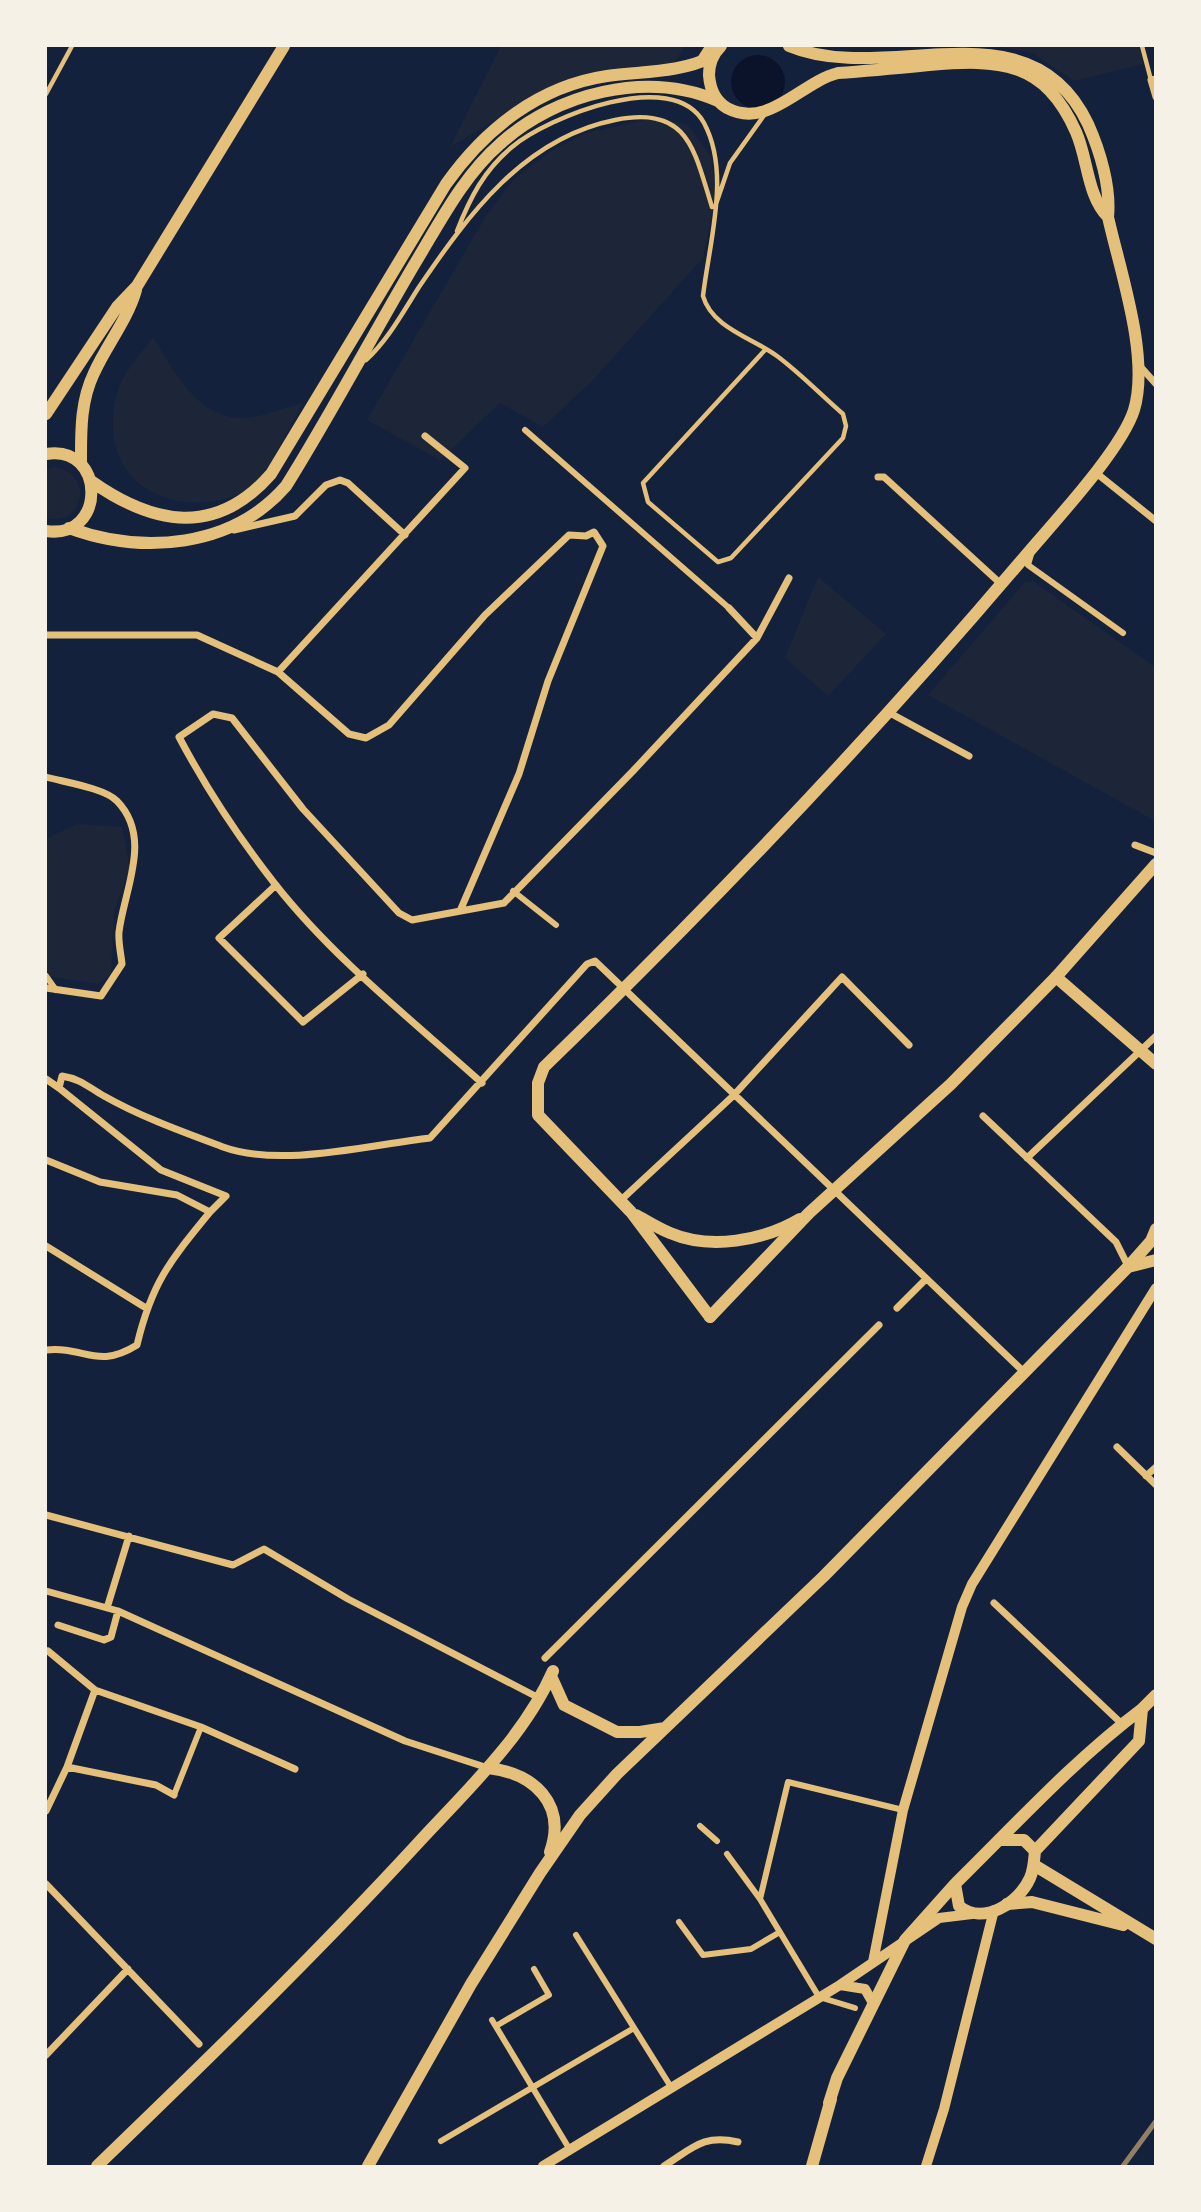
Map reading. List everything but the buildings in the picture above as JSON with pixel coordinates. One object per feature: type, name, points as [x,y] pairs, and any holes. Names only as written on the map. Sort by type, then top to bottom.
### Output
[{"type":"main road","points":[[46,414],[117,307],[137,286],[284,46]]},
{"type":"main road","points":[[91,481],[134,508],[160,515],[207,515],[244,501],[277,465],[446,184],[465,158],[488,134],[517,111],[574,84],[607,76],[665,71],[697,64],[721,46]]},
{"type":"main road","points":[[793,47],[836,55],[981,46],[1012,52],[1034,62],[1065,86],[1083,112],[1096,145],[1109,199],[1108,217],[1138,363],[1135,408],[1127,426],[1094,471],[1032,548],[888,712],[624,989],[544,1067],[536,1096],[538,1115],[631,1212],[710,1317],[810,1213],[835,1193],[950,1084],[1056,977],[1156,864]]},
{"type":"main road","points":[[711,51],[710,84],[718,101]]},
{"type":"main road","points":[[46,531],[69,528],[105,540],[169,542],[220,532],[258,513],[286,486],[457,195],[498,145],[524,124],[581,98],[639,87],[683,89],[718,101],[735,111],[767,111],[818,79],[838,73],[984,61],[1011,66],[1035,77],[1058,100],[1082,148],[1097,203],[1108,217]]},
{"type":"main road","points":[[69,528],[86,514],[93,492],[91,481],[81,464],[82,414],[88,388],[127,315],[137,286]]},
{"type":"main road","points":[[46,454],[61,454],[81,464]]},
{"type":"main road","points":[[1056,977],[1156,1064]]},
{"type":"main road","points":[[631,1212],[670,1233],[705,1242],[738,1240],[779,1231],[810,1213]]},
{"type":"main road","points":[[368,2166],[471,1984],[580,1815],[666,1727],[824,1576],[1025,1373],[1128,1267],[1151,1241],[1156,1229]]},
{"type":"main road","points":[[1128,1267],[1156,1260]]},
{"type":"main road","points":[[97,2166],[328,1940],[488,1768],[540,1699],[552,1674],[564,1705],[617,1732],[640,1732],[666,1727]]},
{"type":"main road","points":[[1093,1759],[1156,1695]]},
{"type":"main road","points":[[812,2166],[829,2104],[905,1940],[955,1884],[1110,1731],[1142,1709]]},
{"type":"main road","points":[[955,1884],[959,1906],[972,1914],[994,1910],[1007,1904],[1024,1889],[1034,1865],[1035,1851],[1139,1741],[1142,1709]]},
{"type":"main road","points":[[488,1768],[521,1775],[552,1806],[555,1834],[545,1866]]},
{"type":"main road","points":[[1000,1840],[1024,1840],[1035,1851]]},
{"type":"main road","points":[[1034,1865],[1156,1939]]},
{"type":"main road","points":[[1007,1904],[1032,1902],[1136,1928]]},
{"type":"street","points":[[1153,79],[1156,97]]},
{"type":"street","points":[[1138,363],[1156,384]]},
{"type":"street","points":[[525,430],[729,608],[757,638]]},
{"type":"street","points":[[278,672],[465,468],[425,436]]},
{"type":"street","points":[[1094,471],[1156,521]]},
{"type":"street","points":[[878,477],[884,477],[1001,584]]},
{"type":"street","points":[[220,532],[286,520],[295,516],[326,485],[340,480],[348,483],[405,535]]},
{"type":"street","points":[[46,636],[197,635],[278,672],[349,734],[366,738],[389,725],[485,615],[542,557],[569,535],[586,536],[594,532],[603,545],[548,681],[519,774],[460,911]]},
{"type":"street","points":[[1032,548],[1028,565],[1123,633]]},
{"type":"street","points":[[482,1083],[363,974],[276,885],[215,798],[179,737],[213,714],[232,718],[303,809],[399,913],[412,920],[504,903],[633,771],[757,638],[789,578]]},
{"type":"street","points":[[888,712],[969,756]]},
{"type":"street","points":[[46,777],[86,787],[117,801],[134,830],[134,866],[118,935],[122,964],[101,996],[46,988]]},
{"type":"street","points":[[1135,845],[1156,853]]},
{"type":"street","points":[[276,885],[219,938],[303,1022],[363,974]]},
{"type":"street","points":[[513,891],[556,925]]},
{"type":"street","points":[[59,1088],[62,1076],[79,1078],[103,1096],[225,1147],[255,1155],[296,1155],[430,1138],[587,964],[595,961],[1025,1373]]},
{"type":"street","points":[[46,976],[57,991]]},
{"type":"street","points":[[620,1201],[733,1096],[842,977],[909,1045]]},
{"type":"street","points":[[1027,1158],[1156,1036]]},
{"type":"street","points":[[46,1079],[161,1170],[226,1196],[165,1267],[146,1308],[137,1345],[122,1355],[103,1359],[63,1348],[46,1350]]},
{"type":"street","points":[[983,1116],[1116,1242],[1128,1267]]},
{"type":"street","points":[[46,1160],[100,1182],[177,1195],[210,1212]]},
{"type":"street","points":[[46,1246],[146,1308]]},
{"type":"street","points":[[897,1308],[926,1279]]},
{"type":"street","points":[[873,1962],[903,1810],[936,1690],[972,1584],[1156,1288]]},
{"type":"street","points":[[545,1658],[879,1325]]},
{"type":"street","points":[[1117,1447],[1156,1485]]},
{"type":"street","points":[[1146,1476],[1156,1467]]},
{"type":"street","points":[[46,1515],[233,1565],[264,1549],[348,1599],[540,1699]]},
{"type":"street","points":[[107,1608],[129,1536]]},
{"type":"street","points":[[46,1591],[117,1611],[405,1741],[488,1768]]},
{"type":"street","points":[[994,1603],[1122,1724]]},
{"type":"street","points":[[58,1625],[104,1640],[111,1637],[117,1611]]},
{"type":"street","points":[[48,1651],[95,1690],[201,1727],[295,1769]]},
{"type":"street","points":[[46,1811],[67,1767],[95,1690]]},
{"type":"street","points":[[67,1767],[156,1785],[174,1795],[201,1727]]},
{"type":"street","points":[[760,1899],[788,1782],[903,1810]]},
{"type":"street","points":[[700,1826],[717,1841]]},
{"type":"street","points":[[727,1854],[760,1899],[819,1997],[855,2008]]},
{"type":"street","points":[[46,1884],[199,2044]]},
{"type":"street","points":[[926,2166],[944,2109],[994,1910]]},
{"type":"street","points":[[543,2166],[840,1985],[939,1918],[972,1914]]},
{"type":"street","points":[[679,1922],[703,1955],[751,1949],[780,1932]]},
{"type":"street","points":[[881,1923],[892,1938],[905,1940]]},
{"type":"street","points":[[576,1935],[671,2087]]},
{"type":"street","points":[[46,2055],[128,1969]]},
{"type":"street","points":[[534,1969],[549,1995],[494,2023],[570,2150]]},
{"type":"street","points":[[840,1985],[865,1989],[873,2003],[867,2024]]},
{"type":"street","points":[[441,2141],[634,2028]]},
{"type":"street","points":[[664,2166],[706,2140],[717,2137],[738,2142]]},
{"type":"lane","points":[[46,94],[72,46]]},
{"type":"lane","points":[[1142,46],[1153,79]]},
{"type":"lane","points":[[457,231],[471,197],[488,171],[526,137],[575,113],[642,99],[681,102],[703,120],[715,160],[714,211],[703,296],[706,305],[743,338],[778,357],[843,414],[845,432],[731,558],[718,562],[648,502],[643,483],[765,350]]},
{"type":"lane","points":[[714,211],[730,163],[767,111]]},
{"type":"lane","points":[[351,373],[383,342],[457,231],[531,157],[572,132],[622,119],[662,119],[684,133],[692,145],[714,211]]},
{"type":"shaded area","points":[[501,46],[685,46],[673,64],[520,105],[450,147]]},
{"type":"shaded area","points":[[995,46],[1139,46],[1143,64],[1074,81],[1033,53]]},
{"type":"shaded area","points":[[758,55],[777,63],[785,82],[777,101],[758,109],[739,101],[731,82],[739,63]]},
{"type":"shaded area","points":[[655,118],[688,125],[711,157],[716,194],[703,258],[591,382],[543,427],[500,403],[440,460],[367,420],[486,216],[513,180],[551,151],[586,133]]},
{"type":"shaded area","points":[[153,337],[187,388],[209,408],[223,415],[254,417],[303,403],[266,471],[251,489],[220,500],[194,502],[170,499],[150,491],[133,478],[121,461],[114,440],[113,417],[118,391],[128,370]]},
{"type":"shaded area","points":[[54,467],[76,479],[80,489],[76,508],[59,519],[46,518],[46,469]]},
{"type":"shaded area","points":[[818,577],[886,634],[828,696],[785,658]]},
{"type":"shaded area","points":[[1025,582],[1034,582],[1155,667],[1155,821],[928,695]]},
{"type":"shaded area","points":[[77,824],[122,827],[130,869],[114,911],[111,974],[98,984],[46,976],[46,839]]},
{"type":"railway","points":[[1123,2166],[1156,2121]]}]
